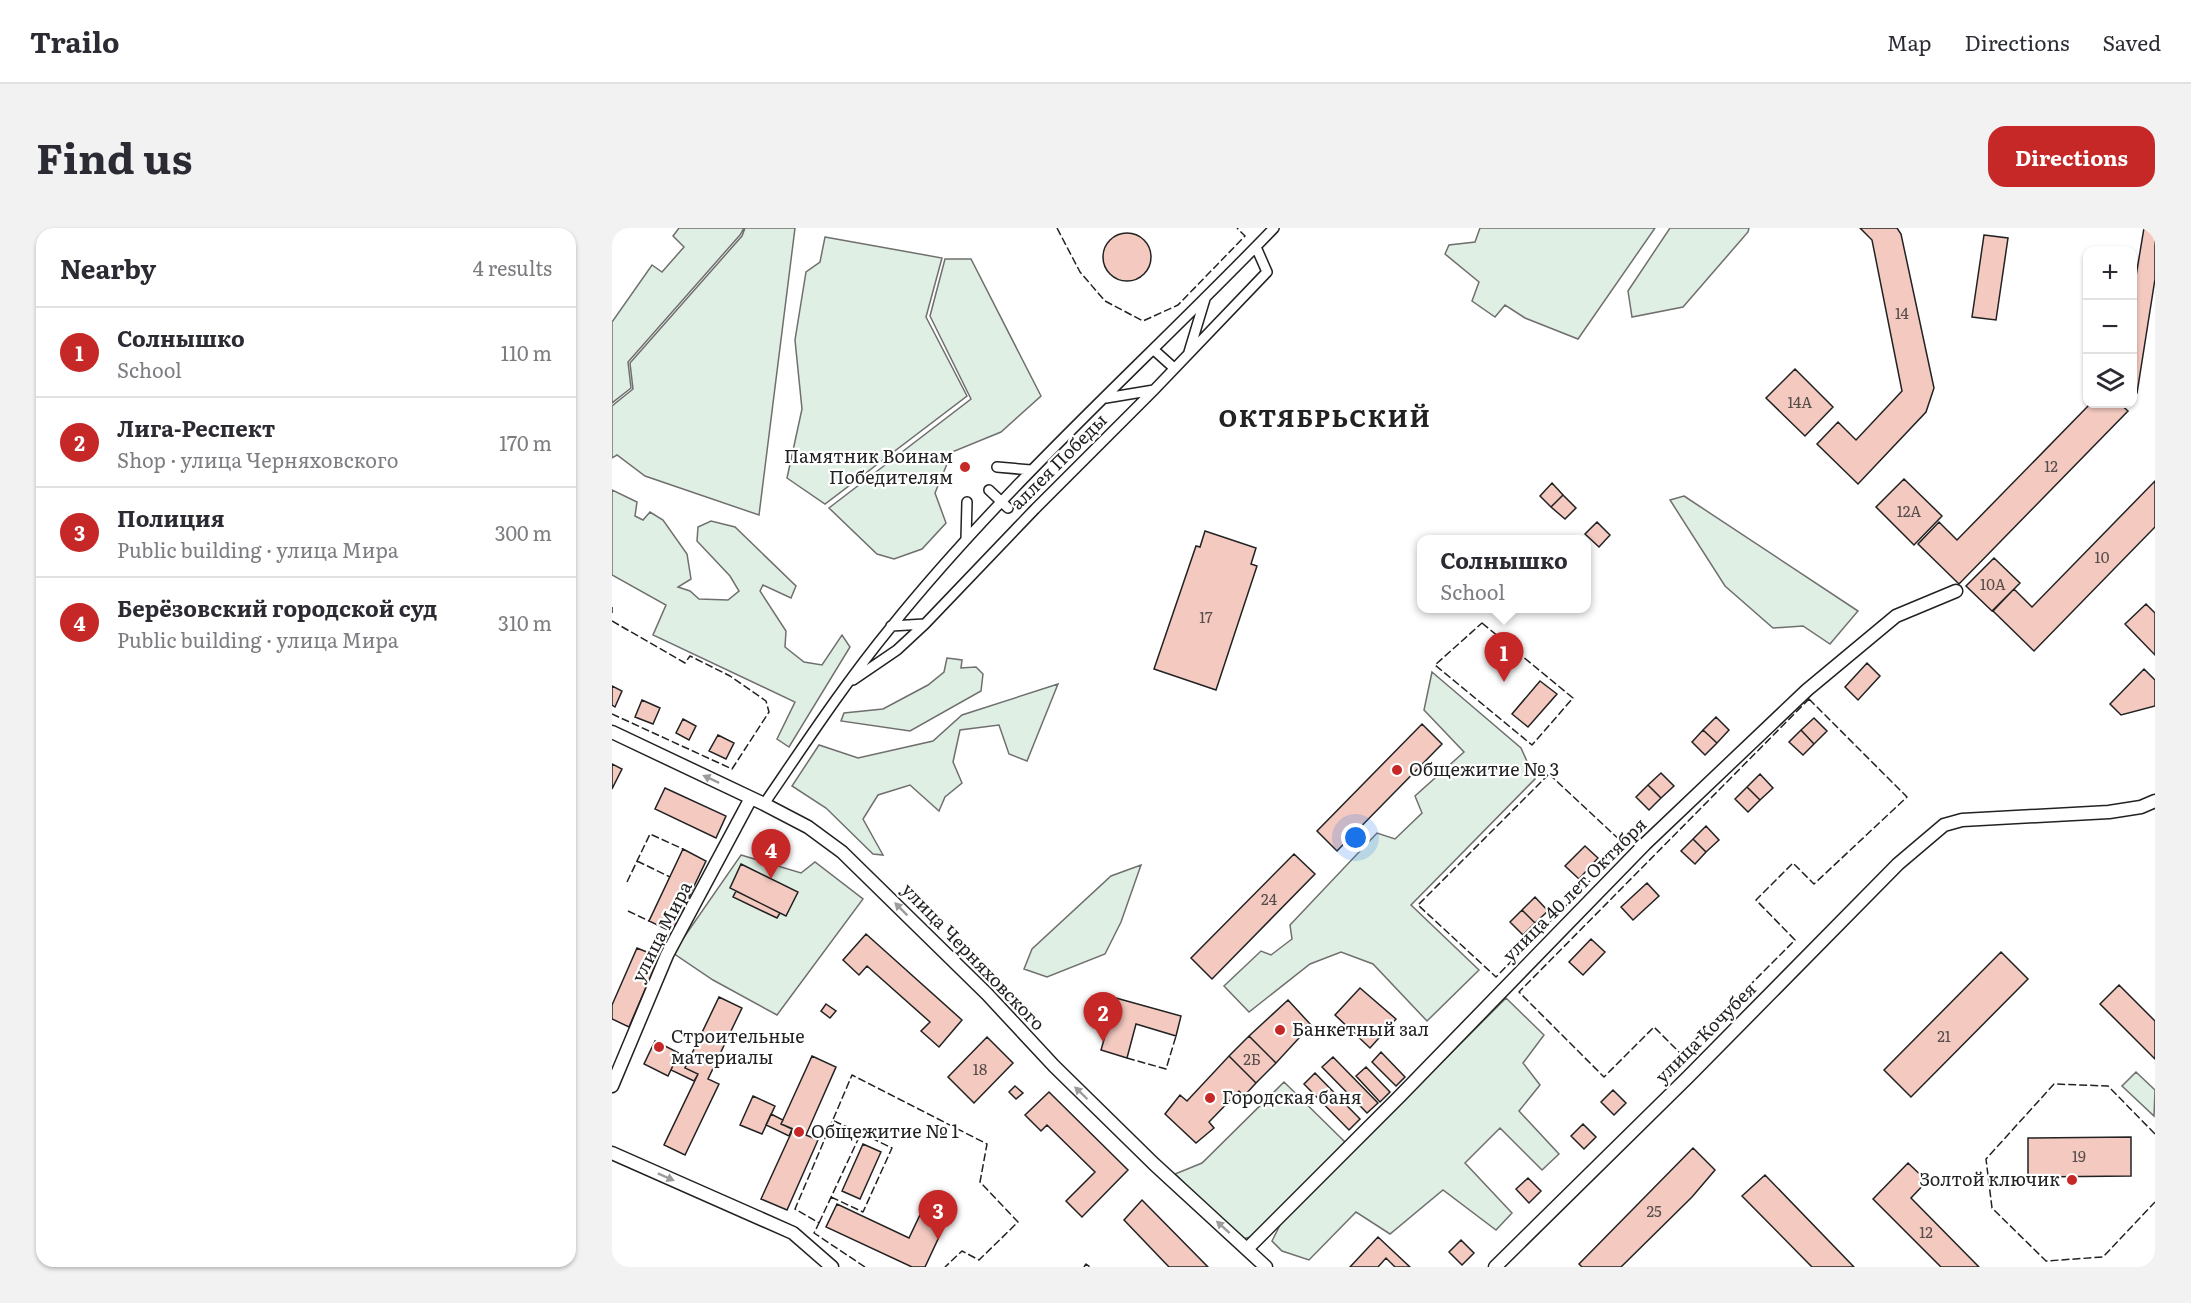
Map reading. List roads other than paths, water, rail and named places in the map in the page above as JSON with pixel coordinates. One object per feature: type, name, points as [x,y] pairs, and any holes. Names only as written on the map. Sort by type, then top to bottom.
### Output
[{"type":"street","points":[[764,804],[846,684],[891,626],[966,540],[1004,505],[1031,470],[1274,228]]},
{"type":"street","name":"аллея Победы","points":[[846,684],[897,650],[925,624],[1267,272],[1256,247]]},
{"type":"street","points":[[1189,354],[1205,298]]},
{"type":"street","points":[[1154,350],[1174,368]]},
{"type":"street","points":[[1105,398],[1154,390]]},
{"type":"street","points":[[997,468],[1031,470]]},
{"type":"street","points":[[988,490],[1004,505]]},
{"type":"street","points":[[966,540],[967,501]]},
{"type":"street","name":"улица 40 лет Октября","points":[[1247,1249],[1400,1096],[1645,844],[1807,690],[1896,616],[1956,591]]},
{"type":"street","points":[[891,626],[925,624]]},
{"type":"street","name":"улица Черняховского","points":[[612,732],[808,826],[842,852],[987,994],[1070,1083],[1266,1267]]},
{"type":"street","name":"улица Мира","points":[[612,1086],[667,955],[751,798]]},
{"type":"street","name":"улица Кочубея","points":[[1495,1267],[1688,1077],[1898,864],[1944,825],[1971,819],[2109,812],[2141,807],[2155,801]]},
{"type":"street","points":[[612,1153],[793,1233],[831,1267]]},
{"type":"place","name":"Памятник Воинам Победителям","points":[[965,467]]},
{"type":"place","name":"Солнышко","points":[[1504,682]]},
{"type":"place","name":"Общежитие № 3","points":[[1397,770]]},
{"type":"place","name":"Берёзовский городской суд","points":[[771,879]]},
{"type":"place","name":"Банкетный зал","points":[[1280,1030]]},
{"type":"place","name":"Лига-Респект","points":[[1103,1042]]},
{"type":"place","name":"Строительные материалы","points":[[659,1047]]},
{"type":"place","name":"Городская баня","points":[[1210,1098]]},
{"type":"place","name":"Общежитие № 1","points":[[799,1132]]},
{"type":"place","name":"Золтой ключик","points":[[2072,1180]]},
{"type":"place","name":"Полиция","points":[[938,1240]]},
{"type":"district","name":"ОКТЯБРЬСКИЙ","points":[[1325,419]]}]
